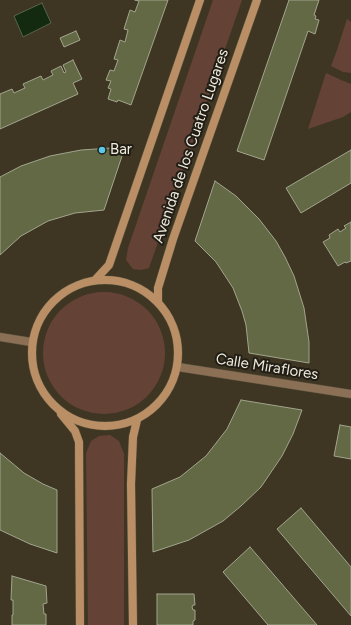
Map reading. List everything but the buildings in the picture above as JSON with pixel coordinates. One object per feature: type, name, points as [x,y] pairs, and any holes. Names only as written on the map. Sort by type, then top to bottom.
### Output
[{"type":"main road","points":[[96,279],[109,265],[200,0]]},
{"type":"main road","name":"Avenida de los Cuatro Lugares","points":[[158,302],[158,288],[173,239],[256,0]]},
{"type":"main road","points":[[58,411],[83,424],[110,427],[137,420],[156,407],[170,389],[178,367],[179,344],[172,321],[158,302],[130,283],[96,279],[66,290],[43,312],[32,342],[36,380],[58,411],[75,431],[79,442],[78,488],[80,625]]},
{"type":"main road","points":[[133,625],[131,484],[133,436],[137,420]]},
{"type":"street","points":[[0,337],[32,342]]},
{"type":"street","name":"Calle Miraflores","points":[[178,367],[351,394]]},
{"type":"shaded area","points":[[213,0],[242,0],[149,268],[141,270],[133,269],[126,260],[128,248]]},
{"type":"shaded area","points":[[42,3],[51,23],[23,37],[14,16]]},
{"type":"shaded area","points":[[347,19],[351,22],[351,73],[343,72],[331,66]]},
{"type":"shaded area","points":[[326,73],[351,84],[351,112],[343,117],[308,129]]},
{"type":"shaded area","points":[[104,292],[116,293],[127,297],[147,310],[160,330],[164,341],[164,365],[160,376],[147,396],[127,409],[116,413],[104,414],[92,413],[81,409],[61,396],[48,376],[44,365],[43,353],[44,341],[48,330],[61,310],[81,297],[92,293]]},
{"type":"shaded area","points":[[110,435],[119,441],[124,454],[124,625],[88,625],[86,453],[91,441],[99,436]]},
{"type":"place","name":"Bar","points":[[102,150]]}]
